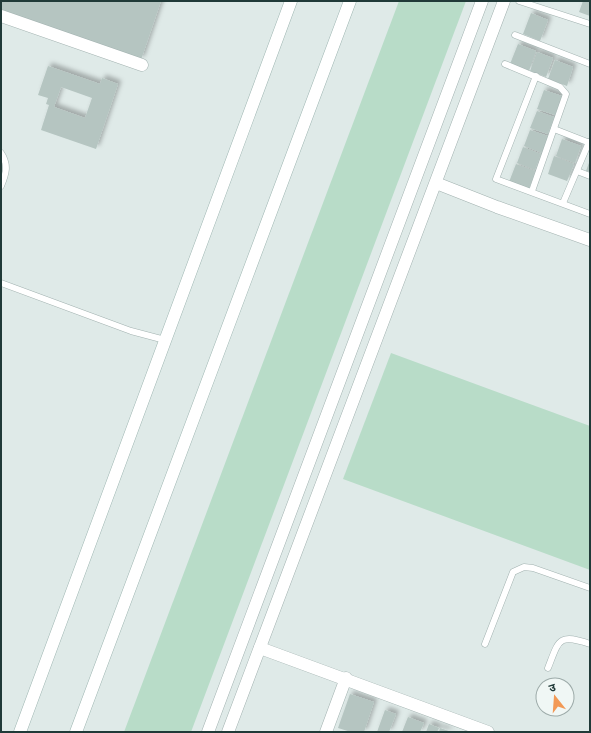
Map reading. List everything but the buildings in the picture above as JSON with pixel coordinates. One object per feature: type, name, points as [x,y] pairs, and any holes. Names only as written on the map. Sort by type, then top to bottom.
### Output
[{"type":"street","points":[[20,732],[291,1]]},
{"type":"street","points":[[76,732],[350,1]]},
{"type":"street","points":[[208,732],[482,1]]},
{"type":"street","points":[[228,732],[504,1]]},
{"type":"street","points":[[1,16],[142,65]]},
{"type":"street","points":[[436,183],[497,207],[590,240]]},
{"type":"street","points":[[260,648],[346,678],[488,732]]},
{"type":"street","points":[[326,732],[346,678]]},
{"type":"lane","points":[[519,1],[590,24]]},
{"type":"lane","points":[[515,35],[590,64]]},
{"type":"lane","points":[[505,64],[536,76],[565,90],[566,98],[532,191]]},
{"type":"lane","points":[[536,76],[496,179],[532,191],[590,214]]},
{"type":"lane","points":[[554,129],[589,142],[563,203]]},
{"type":"lane","points":[[1,153],[6,161],[7,172],[1,186]]},
{"type":"lane","points":[[577,171],[590,176]]},
{"type":"lane","points":[[1,283],[131,331],[165,340]]},
{"type":"lane","points":[[485,644],[513,572],[524,567],[533,568],[590,588]]},
{"type":"lane","points":[[548,668],[558,643],[565,638],[590,644]]},
{"type":"green space","points":[[399,1],[466,1],[191,732],[124,732]]},
{"type":"green space","points":[[391,353],[590,426],[590,570],[343,479]]}]
